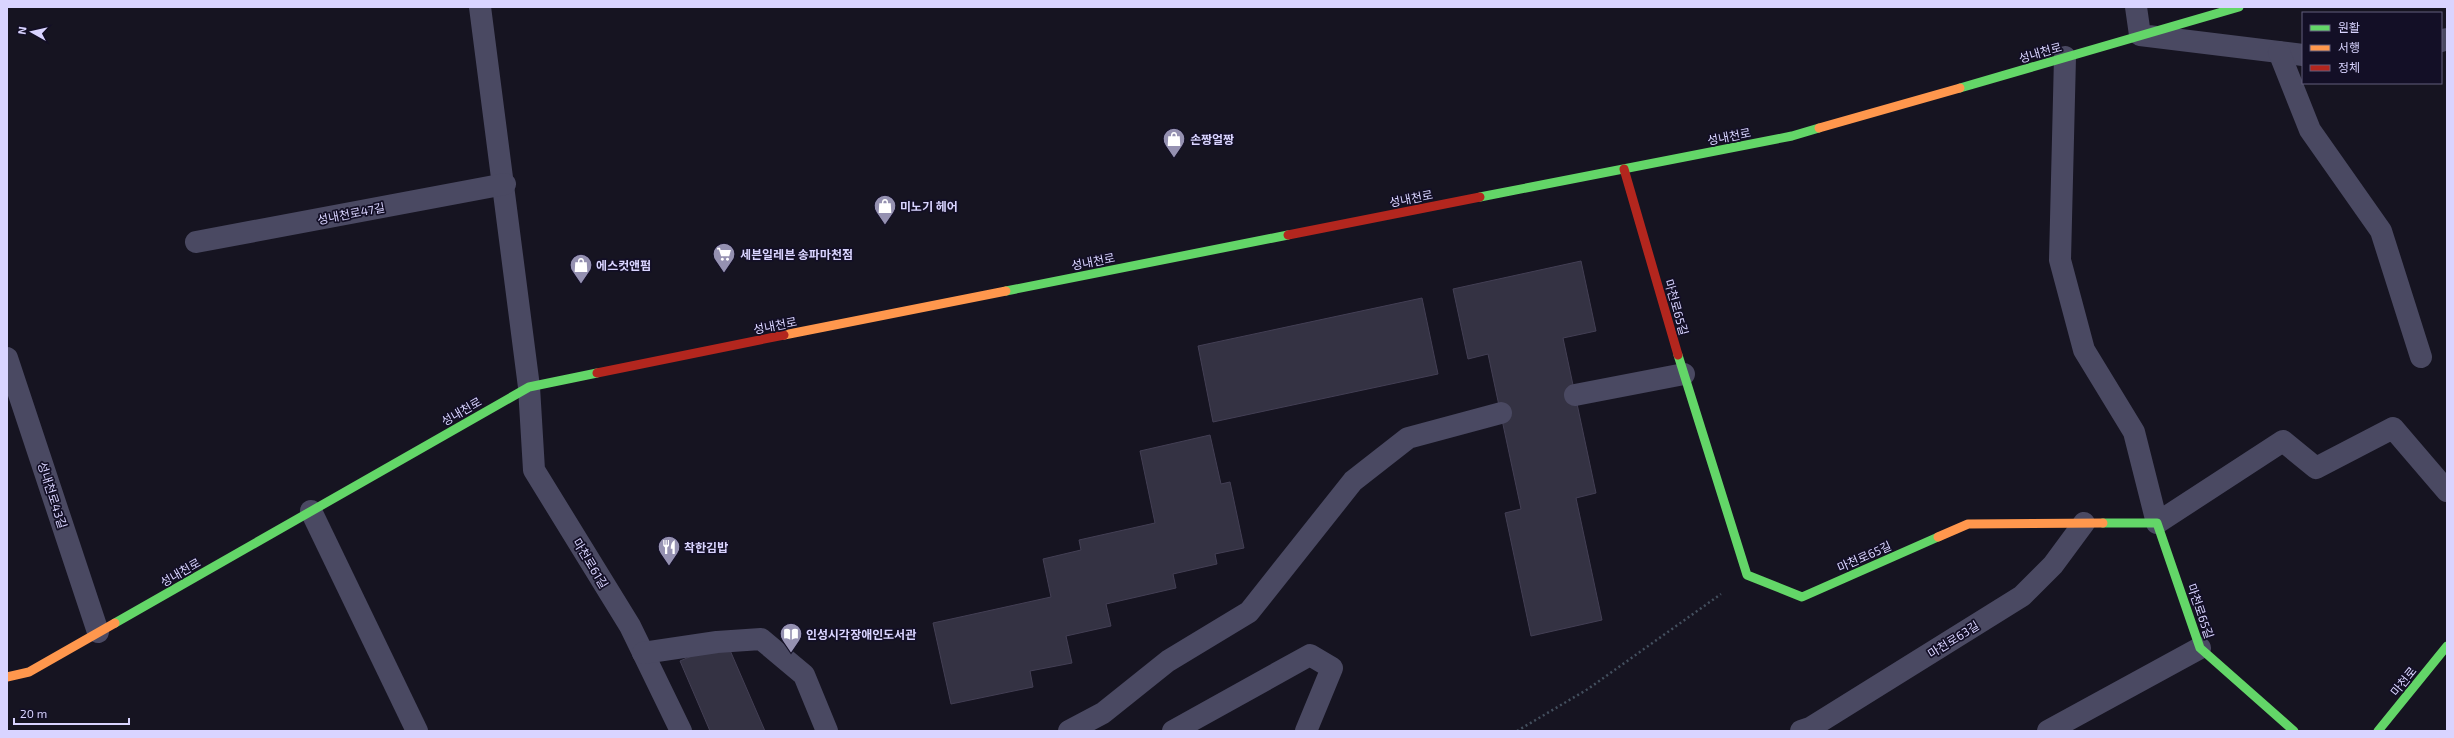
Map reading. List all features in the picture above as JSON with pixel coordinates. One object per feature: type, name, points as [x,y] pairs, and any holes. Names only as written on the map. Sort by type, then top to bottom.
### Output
[{"type":"street","points":[[480,7],[505,184],[529,388]]},
{"type":"street","points":[[2136,7],[2140,35],[2302,55]]},
{"type":"street","name":"성내천로","points":[[7,677],[29,672],[529,388],[1193,253],[1792,136],[2239,7]]},
{"type":"street","points":[[2279,52],[2310,130],[2381,231],[2421,357]]},
{"type":"street","points":[[2065,57],[2060,260],[2084,350],[2134,432],[2157,522],[2284,441],[2316,468],[2393,428],[2447,491]]},
{"type":"street","name":"마천로65길","points":[[1624,169],[1684,374],[1747,575],[1802,597],[1968,524],[2157,522],[2200,648],[2294,731]]},
{"type":"street","name":"성내천로47길","points":[[196,242],[505,184]]},
{"type":"street","name":"성내천로43길","points":[[7,358],[98,632]]},
{"type":"street","points":[[1575,395],[1684,374]]},
{"type":"street","name":"마천로61길","points":[[529,388],[534,470],[630,626],[681,731]]},
{"type":"street","points":[[1069,731],[1103,713],[1168,661],[1250,612],[1353,481],[1408,438],[1500,413]]},
{"type":"street","points":[[311,511],[417,731]]},
{"type":"street","name":"마천로63길","points":[[1801,731],[1810,728],[2022,596],[2053,565],[2084,523]]},
{"type":"street","points":[[643,653],[717,642],[761,639],[804,676],[827,731]]},
{"type":"street","name":"마천로","points":[[2378,731],[2447,646]]},
{"type":"street","points":[[2048,731],[2200,648]]},
{"type":"street","points":[[1173,731],[1310,655],[1332,668],[1306,731]]},
{"type":"path","points":[[1517,731],[1588,689],[1747,575]]},
{"type":"building","points":[[1581,261],[1596,331],[1563,338],[1596,493],[1576,498],[1602,620],[1531,636],[1505,513],[1521,509],[1488,354],[1468,359],[1453,289]]},
{"type":"building","points":[[1422,298],[1438,374],[1213,422],[1198,346]]},
{"type":"building","points":[[1210,435],[1221,484],[1230,482],[1244,548],[1215,554],[1217,564],[1173,574],[1176,588],[1106,604],[1111,626],[1066,636],[1072,663],[1030,671],[1033,687],[951,704],[933,623],[1051,597],[1043,559],[1081,550],[1079,540],[1155,523],[1140,451]]},
{"type":"building","points":[[726,641],[765,731],[710,731],[680,661]]},
{"type":"traffic: fast","points":[[1960,88],[2239,7]]},
{"type":"traffic: fast","points":[[1480,197],[1792,136],[1819,128]]},
{"type":"traffic: fast","points":[[1006,291],[1288,235]]},
{"type":"traffic: fast","points":[[1678,355],[1747,575],[1802,597],[1938,537]]},
{"type":"traffic: fast","points":[[115,623],[529,387],[597,373]]},
{"type":"traffic: fast","points":[[2103,523],[2157,523],[2200,648],[2294,731]]},
{"type":"traffic: fast","points":[[2378,731],[2447,646]]},
{"type":"traffic: slow","points":[[1819,128],[1960,88]]},
{"type":"traffic: slow","points":[[784,335],[1006,291]]},
{"type":"traffic: slow","points":[[1938,537],[1968,524],[2103,523]]},
{"type":"traffic: slow","points":[[7,677],[29,672],[115,623]]},
{"type":"traffic: jam","points":[[1624,169],[1678,355]]},
{"type":"traffic: jam","points":[[1288,235],[1480,197]]},
{"type":"traffic: jam","points":[[597,373],[784,335]]},
{"type":"place","name":"손짱얼짱","points":[[1174,158]]},
{"type":"place","name":"미노기 헤어","points":[[885,226]]},
{"type":"place","name":"세븐일레븐 송파마천점","points":[[724,274]]},
{"type":"place","name":"에스컷앤펌","points":[[581,284]]},
{"type":"place","name":"착한김밥","points":[[669,566]]},
{"type":"place","name":"인성시각장애인도서관","points":[[791,654]]}]
